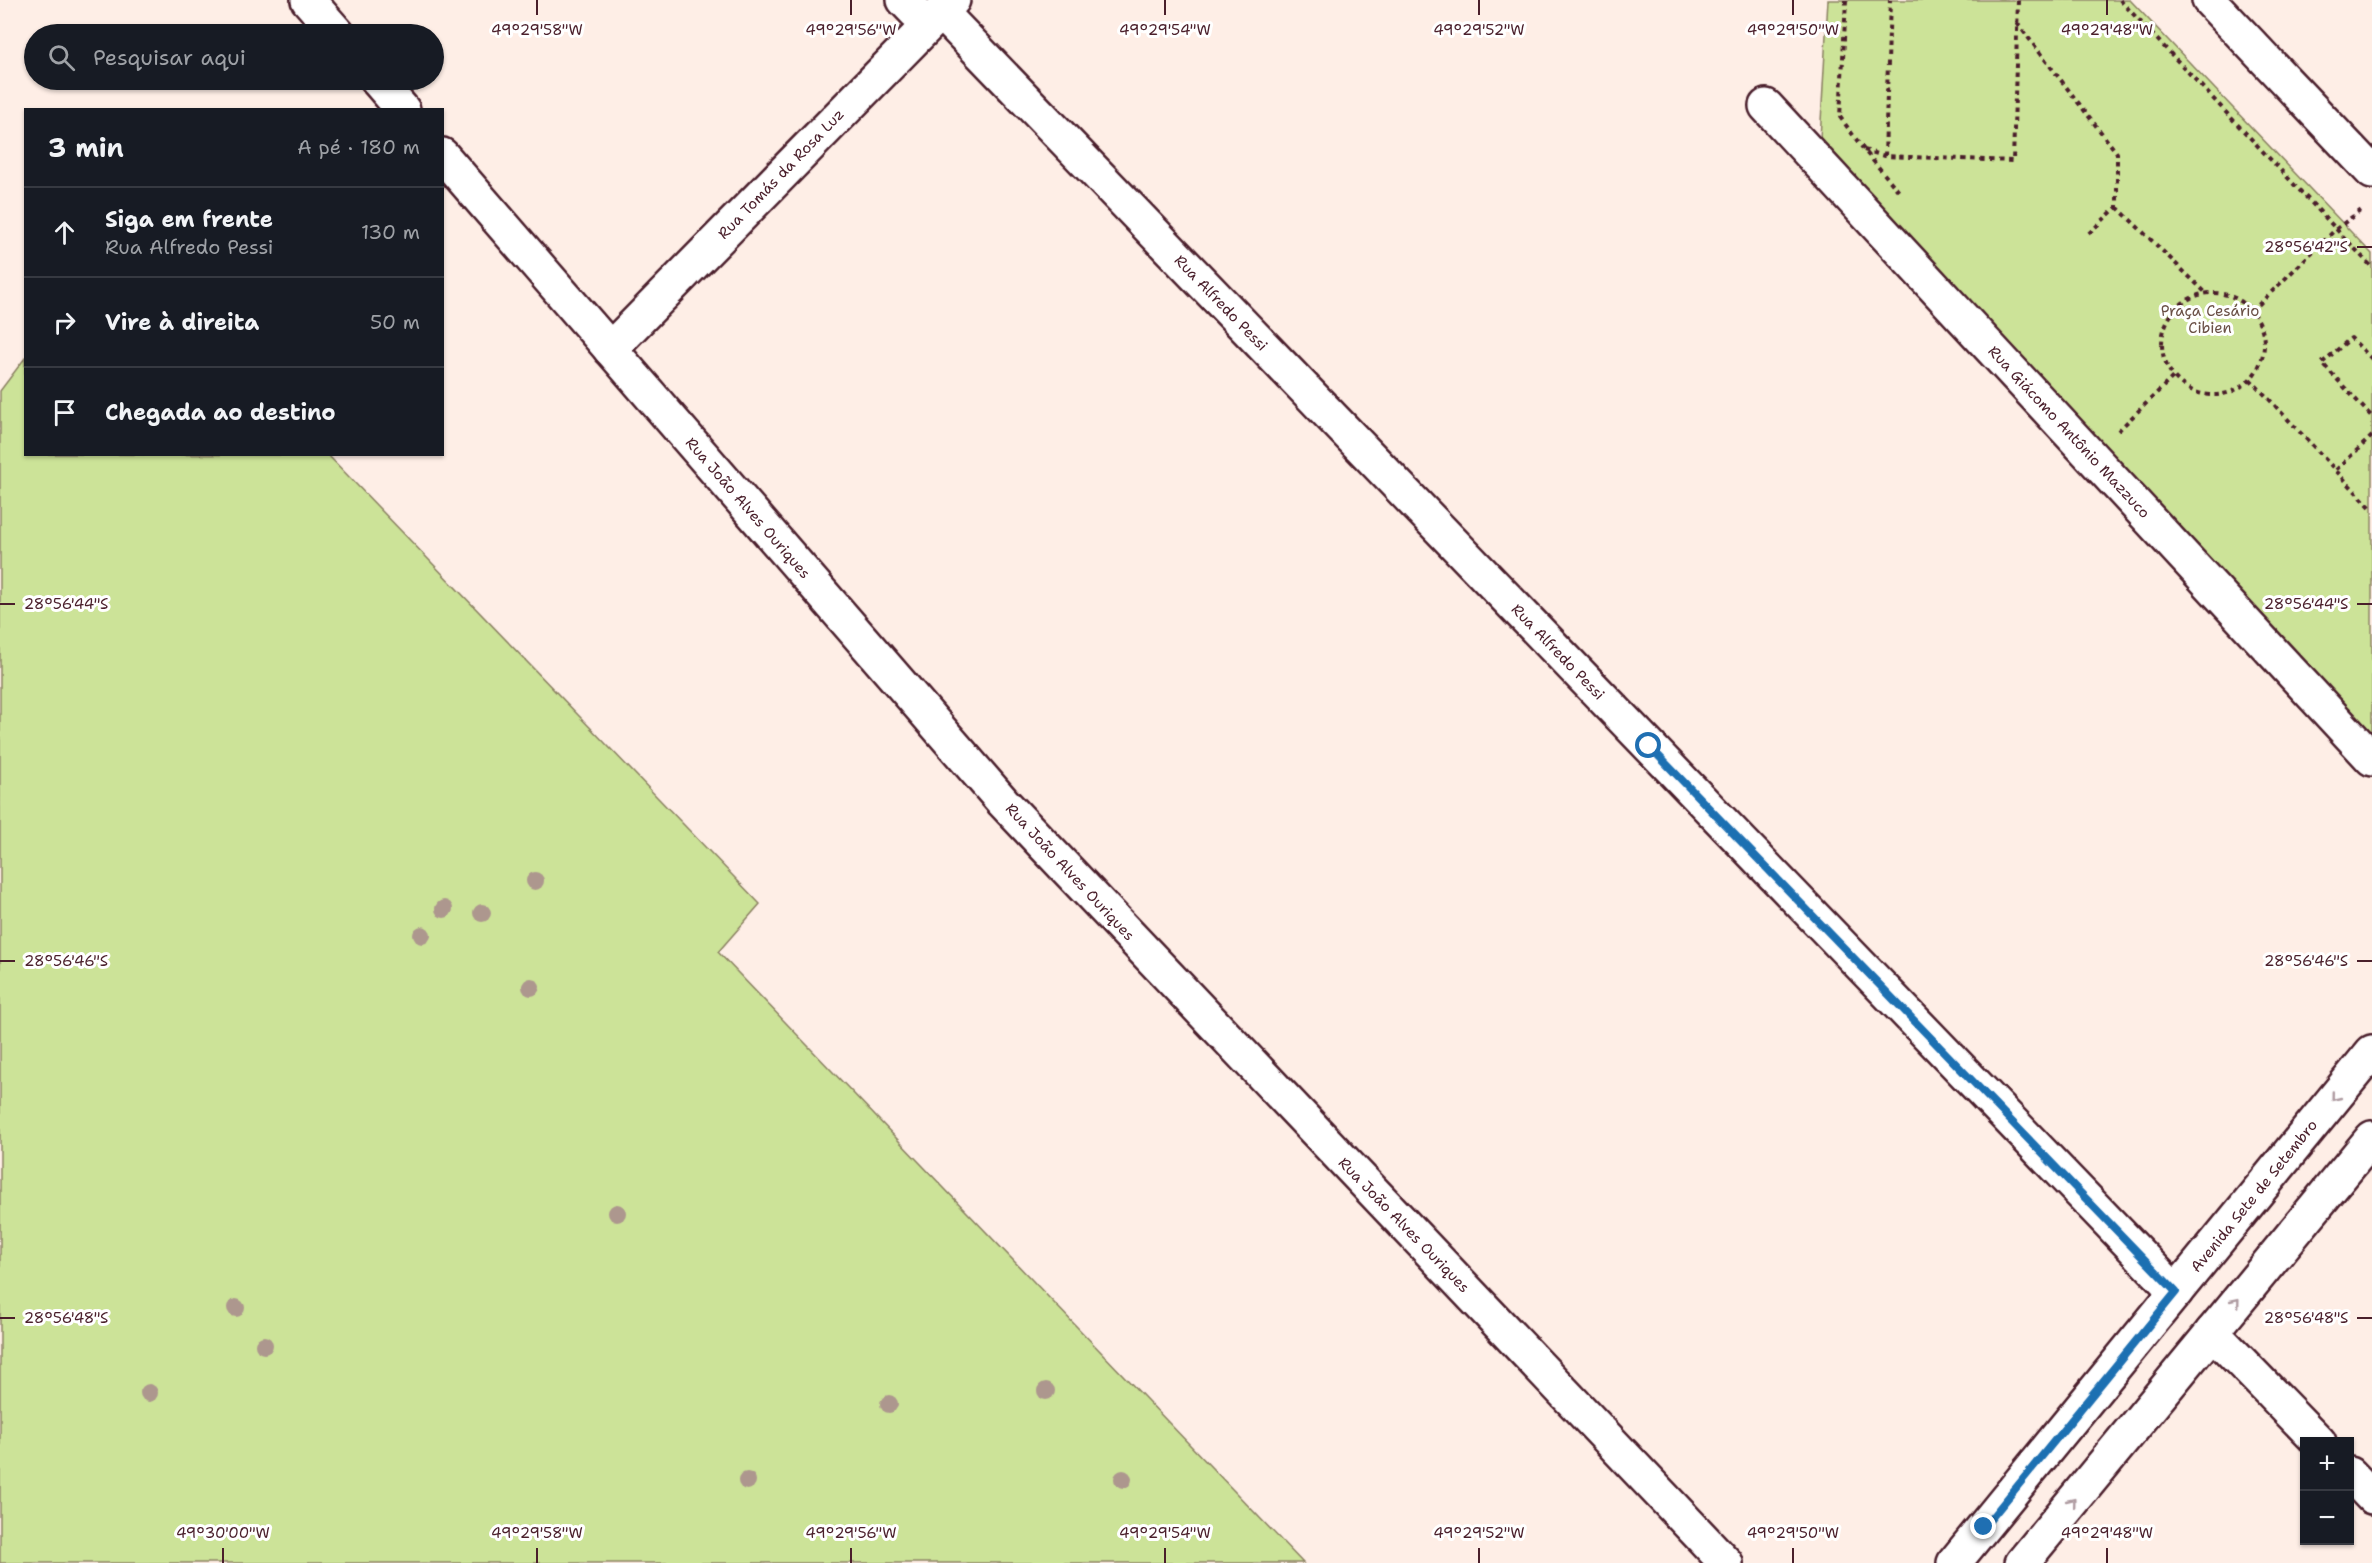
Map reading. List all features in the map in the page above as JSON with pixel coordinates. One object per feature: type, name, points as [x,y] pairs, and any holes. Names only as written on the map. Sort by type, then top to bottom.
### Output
[{"type":"street","points":[[308,0],[329,24]]},
{"type":"street","name":"Rua Alfredo Pessi","points":[[904,0],[941,12],[2176,1292]]},
{"type":"street","points":[[2209,0],[2372,172]]},
{"type":"street","name":"Rua Tomás da Rosa Luz","points":[[610,349],[941,12]]},
{"type":"street","points":[[386,90],[401,108]]},
{"type":"street","name":"Rua Giácomo Antônio Mazzuco","points":[[1766,106],[2372,759]]},
{"type":"street","name":"Rua João Alves Ouriques","points":[[444,157],[1003,801],[1726,1563]]},
{"type":"street","name":"Avenida Sete de Setembro","points":[[1954,1563],[2372,1052]]},
{"type":"street","points":[[2022,1563],[2372,1138]]},
{"type":"street","points":[[2212,1332],[2314,1437]]},
{"type":"street","points":[[2354,1479],[2372,1497]]},
{"type":"path","points":[[1885,156],[1890,0]]},
{"type":"path","points":[[1864,150],[1885,156],[2013,161],[2018,0]]},
{"type":"path","points":[[2120,0],[2372,267]]},
{"type":"path","points":[[2017,23],[2117,153],[2117,207],[2206,293]]},
{"type":"path","points":[[2252,311],[2336,229],[2372,202]]},
{"type":"path","points":[[2088,234],[2117,207]]},
{"type":"path","points":[[2206,293],[2229,295],[2246,304],[2252,311],[2258,318],[2265,337],[2264,356],[2256,374],[2242,387],[2224,395],[2206,395],[2187,389],[2173,377],[2164,361],[2161,338],[2169,316],[2185,300],[2206,293]]},
{"type":"path","points":[[2372,359],[2351,338],[2322,363],[2372,417]]},
{"type":"path","points":[[2111,437],[2173,377]]},
{"type":"path","points":[[2250,379],[2372,509]]},
{"type":"path","points":[[2336,470],[2372,436]]},
{"type":"green space","name":"Praça Cesário Cibien","points":[[1828,0],[2130,0],[2372,254],[2372,733],[1820,139]]},
{"type":"green space","points":[[24,359],[24,456],[329,456],[760,904],[718,952],[1303,1563],[0,1563],[0,391]]},
{"type":"route","points":[[1649,746],[2176,1292],[1984,1527]]}]
